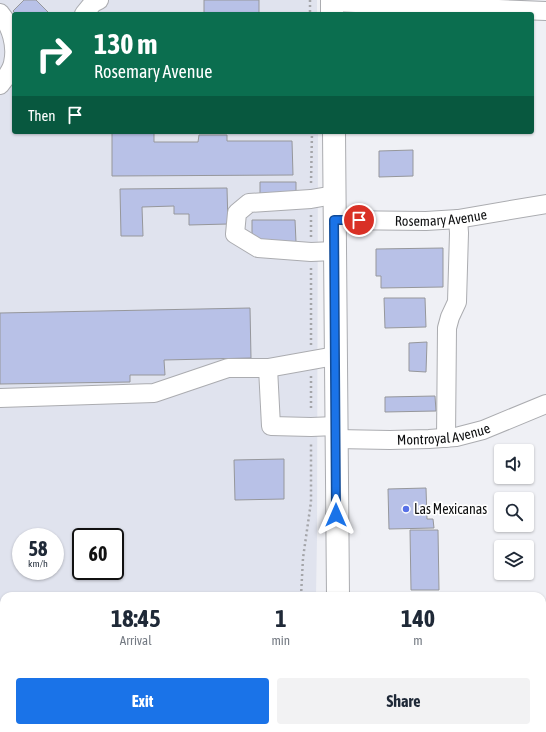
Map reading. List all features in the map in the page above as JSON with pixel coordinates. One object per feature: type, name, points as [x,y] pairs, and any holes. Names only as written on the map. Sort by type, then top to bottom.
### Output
[{"type":"main road","points":[[334,134],[338,592]]},
{"type":"street","points":[[86,12],[93,2],[99,0]]},
{"type":"street","points":[[332,5],[546,11]]},
{"type":"street","points":[[0,13],[10,28],[12,37]]},
{"type":"street","points":[[0,85],[12,66]]},
{"type":"street","points":[[334,196],[311,200],[250,204],[236,213],[235,234],[258,248],[311,252],[334,251]]},
{"type":"street","name":"Rosemary Avenue","points":[[334,220],[426,221],[458,219],[546,204]]},
{"type":"street","points":[[446,438],[447,328],[457,302],[458,219]]},
{"type":"street","points":[[0,398],[154,393],[228,368],[268,368],[335,356]]},
{"type":"street","name":"Montroyal Avenue","points":[[268,368],[271,426],[311,427],[336,433],[390,440],[446,438],[483,430],[546,404]]},
{"type":"path","points":[[310,0],[310,12]]},
{"type":"shaded area","points":[[0,0],[317,0],[317,12],[12,12],[12,134],[318,134],[316,592],[0,592]]},
{"type":"building","points":[[24,0],[36,0],[48,12],[14,12],[13,11]]},
{"type":"building","points":[[204,0],[259,0],[259,12],[204,12]]},
{"type":"building","points":[[112,134],[154,134],[154,142],[198,142],[199,135],[227,135],[227,141],[292,141],[293,175],[112,176]]},
{"type":"building","points":[[413,150],[413,176],[379,177],[379,151]]},
{"type":"building","points":[[260,182],[296,182],[296,196],[260,197]]},
{"type":"building","points":[[227,188],[228,224],[189,225],[189,214],[174,214],[174,206],[142,207],[143,236],[121,236],[120,189]]},
{"type":"building","points":[[252,220],[295,220],[296,242],[252,242]]},
{"type":"building","points":[[443,248],[443,287],[381,288],[381,276],[376,276],[376,249]]},
{"type":"building","points":[[384,298],[425,298],[426,327],[385,328]]},
{"type":"building","points":[[250,308],[251,358],[164,360],[165,375],[130,375],[130,382],[0,384],[0,313]]},
{"type":"building","points":[[427,342],[426,372],[409,371],[409,343]]},
{"type":"building","points":[[435,396],[436,411],[385,412],[385,397]]},
{"type":"building","points":[[284,459],[284,499],[235,500],[234,460]]},
{"type":"building","points":[[426,488],[427,519],[433,519],[434,528],[389,529],[388,489]]},
{"type":"building","points":[[410,530],[438,530],[439,590],[411,590]]},
{"type":"place","name":"Las Mexicanas","points":[[406,509]]},
{"type":"route","points":[[336,515],[334,220],[359,220]]}]
